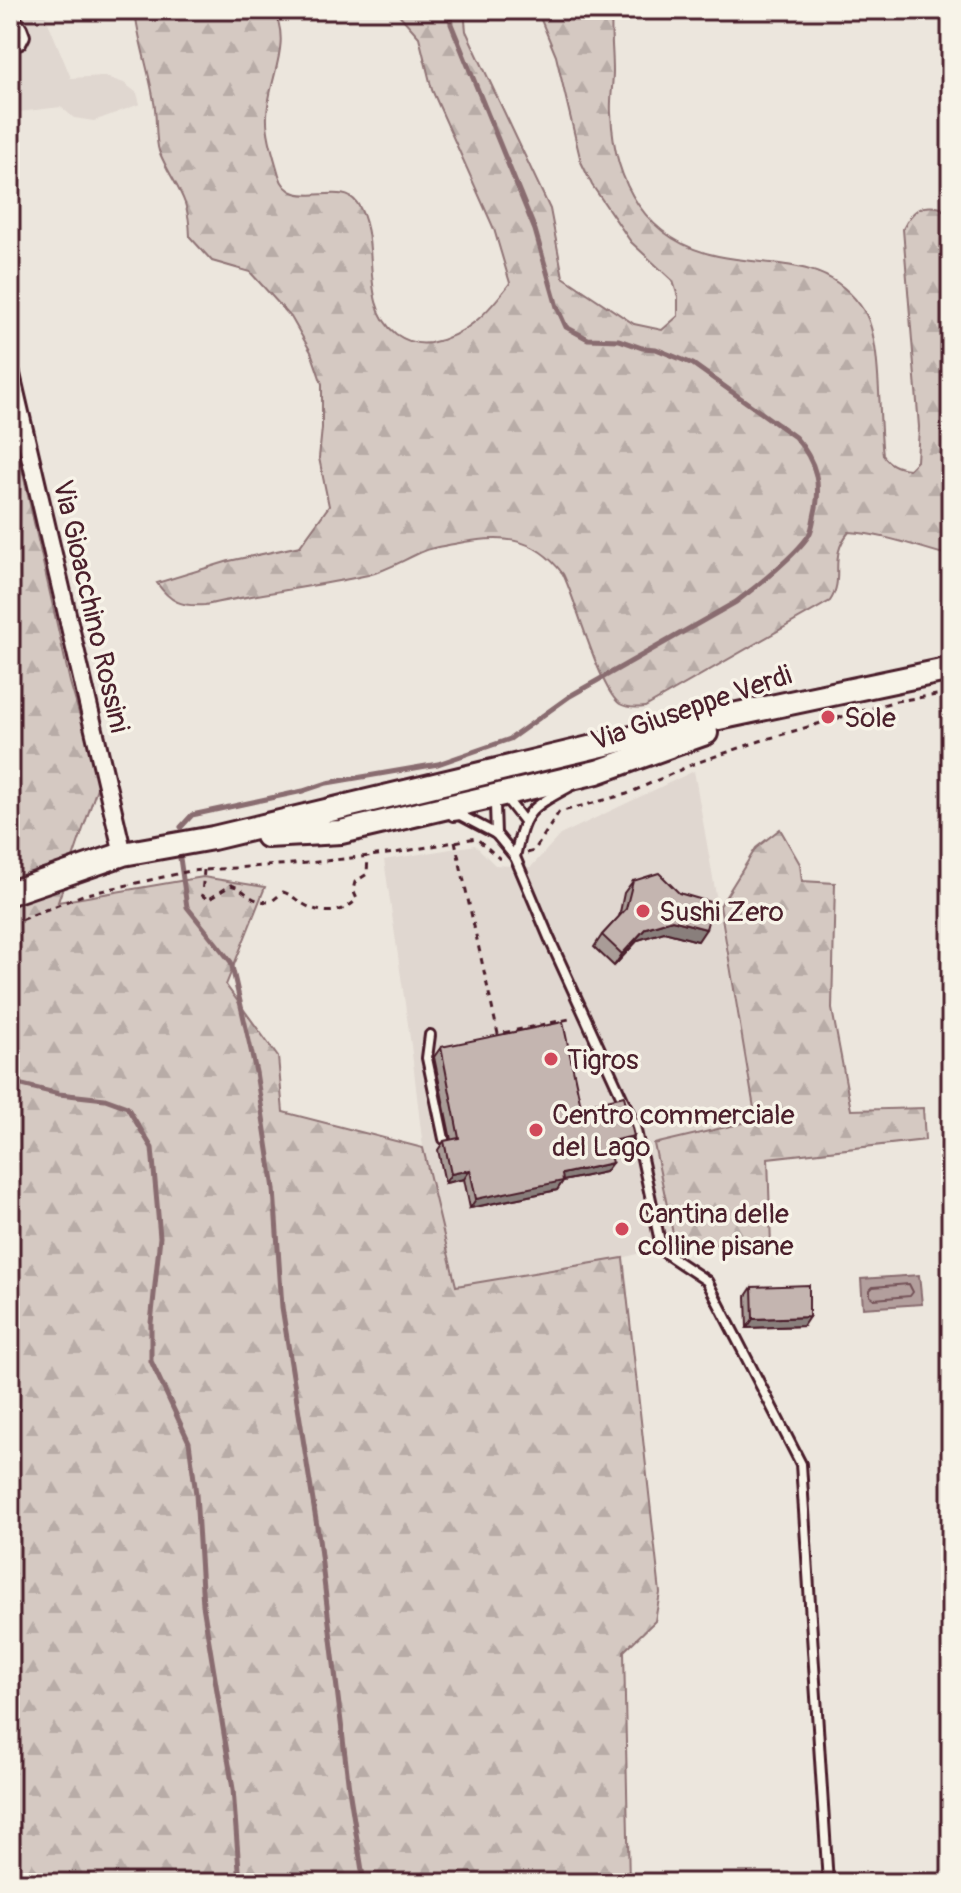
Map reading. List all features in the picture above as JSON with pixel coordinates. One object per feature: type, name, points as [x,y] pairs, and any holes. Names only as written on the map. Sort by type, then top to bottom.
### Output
[{"type":"main road","points":[[817,696],[951,669]]},
{"type":"main road","name":"Via Giuseppe Verdi","points":[[213,838],[341,832],[597,772],[659,748],[817,696]]},
{"type":"main road","name":"Via Giuseppe Verdi","points":[[10,893],[123,854],[213,838],[817,696]]},
{"type":"main road","name":"Via Giuseppe Verdi","points":[[502,793],[510,779],[595,747]]},
{"type":"main road","name":"Via Giuseppe Verdi","points":[[382,798],[411,799],[481,784],[502,793]]},
{"type":"street","name":"Via Gioacchino Rossini","points":[[10,370],[123,854]]},
{"type":"lane","points":[[10,10],[25,36],[21,44],[10,48]]},
{"type":"lane","points":[[515,857],[523,820],[541,802],[597,772]]},
{"type":"lane","points":[[496,834],[495,805],[502,793],[523,820]]},
{"type":"lane","points":[[341,832],[460,815],[496,834],[515,857],[635,1126],[662,1251],[707,1281],[801,1464],[828,1883]]},
{"type":"lane","points":[[430,1035],[427,1058],[444,1139]]},
{"type":"path","points":[[10,924],[83,895],[190,871],[368,856],[476,838],[500,859],[515,857],[534,851],[559,812],[627,794],[693,764],[760,741],[896,701],[951,693]]},
{"type":"path","points":[[455,841],[498,1034],[574,1017],[581,1032],[591,1028]]},
{"type":"path","points":[[204,870],[202,895],[208,900],[231,885],[258,902],[271,902],[283,892],[308,908],[325,912],[348,909],[357,899],[353,890],[355,882],[367,874],[368,856]]},
{"type":"shaded area","points":[[10,10],[43,10],[71,78],[103,76],[124,83],[137,93],[140,104],[94,121],[74,118],[61,107],[10,113]]},
{"type":"shaded area","points":[[694,771],[756,1120],[654,1144],[675,1243],[623,1258],[456,1286],[423,1148],[384,860],[475,845],[495,865],[531,867],[560,835]]},
{"type":"green space","points":[[135,10],[273,10],[281,35],[267,123],[279,175],[285,186],[294,192],[304,195],[340,194],[357,203],[368,235],[377,306],[384,322],[404,339],[425,343],[443,340],[466,329],[485,313],[510,283],[494,229],[432,90],[419,37],[395,10],[464,10],[466,31],[550,209],[563,277],[634,324],[662,330],[678,316],[678,297],[673,281],[631,242],[592,185],[581,162],[556,56],[537,10],[612,10],[613,138],[627,185],[638,205],[671,237],[693,248],[718,256],[817,272],[850,293],[864,311],[874,340],[883,455],[891,464],[905,469],[917,461],[919,427],[903,229],[918,210],[941,208],[951,220],[951,556],[888,538],[849,532],[839,550],[837,584],[830,601],[639,708],[620,704],[604,682],[563,574],[540,551],[514,541],[485,539],[439,547],[368,575],[205,605],[183,604],[172,599],[157,583],[229,561],[300,546],[329,506],[319,458],[322,384],[311,352],[291,317],[250,272],[212,261],[190,237],[184,200],[159,151],[155,107]]},
{"type":"green space","points":[[10,416],[70,682],[99,782],[58,902],[203,877],[265,887],[226,985],[278,1057],[283,1112],[423,1148],[456,1286],[623,1258],[660,1593],[655,1621],[624,1651],[629,1883],[10,1883]]},
{"type":"green space","points":[[780,829],[800,864],[802,881],[835,883],[832,1009],[851,1110],[923,1108],[925,1140],[768,1158],[771,1246],[675,1243],[654,1144],[756,1120],[720,906],[756,848]]},
{"type":"water","points":[[919,1275],[922,1304],[863,1308],[861,1279]]},
{"type":"building","points":[[659,873],[679,893],[713,903],[706,929],[672,920],[646,928],[622,954],[602,935],[626,909],[633,881]]},
{"type":"building","name":"Centro commerciale del Lago","points":[[563,1022],[581,1106],[624,1096],[634,1136],[607,1142],[612,1163],[562,1174],[563,1181],[476,1199],[470,1170],[451,1174],[444,1141],[459,1138],[441,1047]]},
{"type":"building","points":[[809,1285],[809,1317],[753,1319],[752,1287]]},
{"type":"waterway","points":[[181,827],[192,815],[327,783],[438,764],[510,739],[570,696],[736,602],[785,561],[811,531],[818,495],[816,474],[795,437],[693,364],[656,349],[619,340],[588,339],[566,327],[557,307],[535,230],[451,24],[450,10]]},
{"type":"waterway","points":[[180,858],[187,907],[231,962],[256,1072],[274,1189],[282,1307],[319,1539],[349,1789],[364,1883]]},
{"type":"waterway","points":[[10,1082],[59,1094],[105,1099],[127,1107],[152,1148],[160,1237],[151,1323],[151,1361],[189,1442],[196,1494],[203,1605],[233,1789],[240,1883]]},
{"type":"place","name":"Sole","points":[[828,717]]},
{"type":"place","name":"Sushi Zero","points":[[643,911]]},
{"type":"place","name":"Tigros","points":[[551,1059]]},
{"type":"place","name":"Centro commerciale del Lago","points":[[536,1130]]},
{"type":"place","name":"Cantina delle colline pisane","points":[[622,1229]]}]
